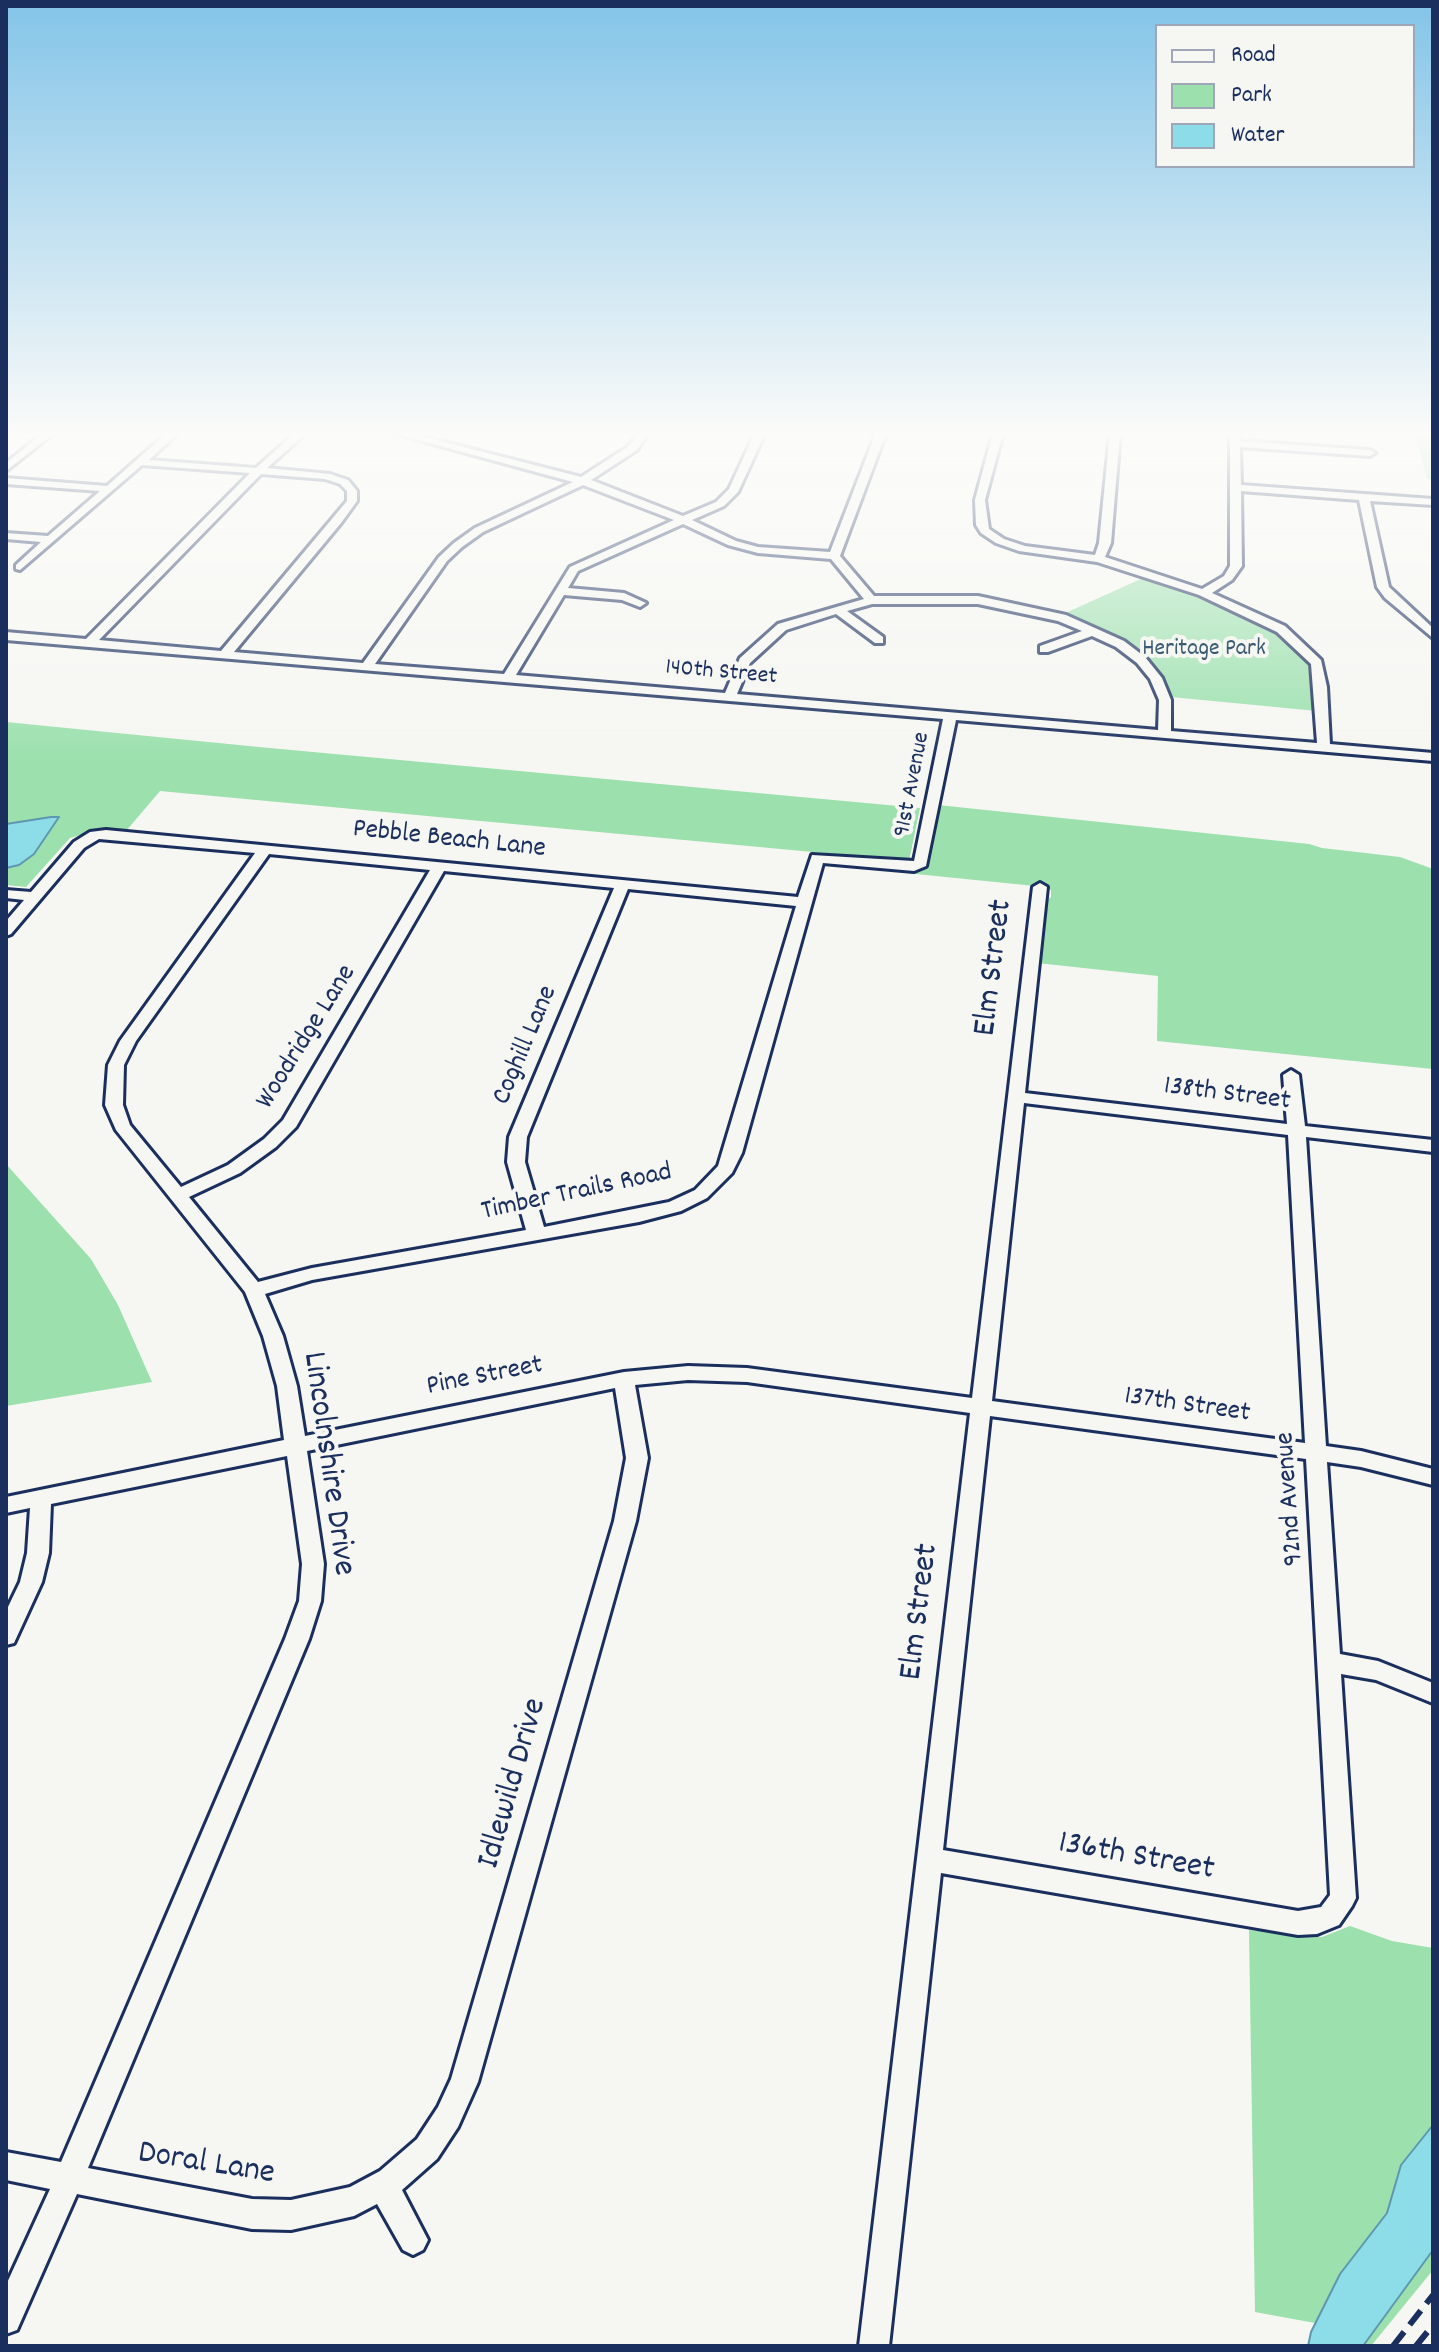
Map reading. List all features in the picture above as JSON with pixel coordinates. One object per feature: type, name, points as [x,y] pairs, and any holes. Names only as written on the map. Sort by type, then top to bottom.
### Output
[{"type":"street","points":[[20,567],[48,543]]},
{"type":"street","points":[[89,643],[188,543]]},
{"type":"street","points":[[225,654],[317,543]]},
{"type":"street","points":[[367,666],[443,559],[461,543]]},
{"type":"street","points":[[508,678],[574,569],[628,543]]},
{"type":"street","points":[[731,543],[758,550],[834,556],[871,600]]},
{"type":"street","points":[[834,556],[839,543]]},
{"type":"street","points":[[1005,543],[1023,549],[1099,559],[1203,593],[1281,629],[1317,663],[1324,748]]},
{"type":"street","points":[[1099,559],[1105,543]]},
{"type":"street","points":[[1203,593],[1228,578],[1236,566],[1237,543]]},
{"type":"street","points":[[1374,543],[1383,587],[1433,634]]},
{"type":"street","points":[[560,591],[624,597],[640,603]]},
{"type":"street","points":[[730,697],[739,671],[751,652],[782,627],[871,600],[978,600],[1034,610],[1095,631],[1141,660],[1156,678],[1165,700],[1164,734]]},
{"type":"street","points":[[839,611],[879,640]]},
{"type":"street","points":[[1044,649],[1095,631]]},
{"type":"street","name":"140th Street","points":[[6,636],[1433,757]]},
{"type":"street","name":"91st Avenue","points":[[817,858],[914,867],[921,863],[950,716]]},
{"type":"street","name":"Pebble Beach Lane","points":[[34,897],[79,845],[89,838],[121,834],[803,902]]},
{"type":"street","name":"Lincolnshire Drive","points":[[6,2319],[69,2179],[297,1639],[310,1601],[313,1564],[281,1360],[254,1290],[122,1126],[114,1105],[116,1065],[128,1041],[265,849]]},
{"type":"street","name":"Timber Trails Road","points":[[254,1290],[312,1274],[675,1207],[701,1194],[726,1169],[733,1153],[817,858]]},
{"type":"street","name":"Woodridge Lane","points":[[179,1195],[234,1169],[270,1143],[290,1123],[440,866]]},
{"type":"street","name":"Coghill Lane","points":[[536,1233],[516,1162],[518,1137],[623,884]]},
{"type":"street","name":"Elm Street","points":[[874,2346],[1040,887]]},
{"type":"street","points":[[6,894],[34,897]]},
{"type":"street","points":[[6,931],[34,897]]},
{"type":"street","name":"92nd Avenue","points":[[1291,1075],[1345,1889],[1343,1898],[1330,1916]]},
{"type":"street","name":"138th Street","points":[[1014,1097],[1433,1146]]},
{"type":"street","name":"Pine Street","points":[[6,1505],[624,1379],[688,1373],[747,1375],[980,1407]]},
{"type":"street","name":"Idlewild Drive","points":[[386,2183],[427,2149],[448,2117],[464,2082],[481,2027],[631,1495],[637,1458],[624,1379]]},
{"type":"street","name":"137th Street","points":[[980,1407],[1317,1453],[1384,1464],[1433,1477]]},
{"type":"street","points":[[6,1636],[31,1582],[38,1553],[41,1498]]},
{"type":"street","points":[[1330,1662],[1378,1671],[1433,1693]]},
{"type":"street","name":"136th Street","points":[[928,1859],[1279,1921],[1317,1922],[1330,1916]]},
{"type":"street","name":"Doral Lane","points":[[6,2166],[252,2214],[291,2215],[354,2201],[386,2183]]},
{"type":"street","points":[[386,2183],[413,2240]]},
{"type":"green space","name":"Heritage Park","points":[[1145,577],[1218,604],[1264,625],[1293,644],[1311,667],[1317,711],[1171,697],[1160,673],[1142,654],[1107,632],[1061,615]]},
{"type":"green space","points":[[6,722],[920,808],[909,861],[160,791],[126,831],[101,829],[70,838],[26,887],[6,885],[6,868],[19,865],[34,854],[59,818],[6,824]]},
{"type":"green space","points":[[938,805],[1309,844],[1400,857],[1433,869],[1433,1069],[1157,1041],[1158,976],[1037,963],[1044,902],[1051,897],[1051,890],[906,873],[926,867]]},
{"type":"green space","points":[[6,1164],[91,1259],[118,1305],[152,1382],[6,1406]]},
{"type":"green space","points":[[1350,1926],[1392,1941],[1433,1948],[1433,2125],[1401,2165],[1387,2213],[1340,2274],[1315,2323],[1255,2312],[1249,1930],[1322,1937]]},
{"type":"green space","points":[[1433,2250],[1433,2270],[1371,2346],[1363,2346]]},
{"type":"water","points":[[59,817],[34,854],[19,865],[6,868],[6,824]]},
{"type":"water","points":[[1433,2125],[1433,2250],[1363,2346],[1308,2346],[1311,2332],[1340,2274],[1387,2213],[1401,2165]]},
{"type":"railway","points":[[1393,2346],[1433,2295]]},
{"type":"railway","points":[[1416,2346],[1433,2325]]}]
